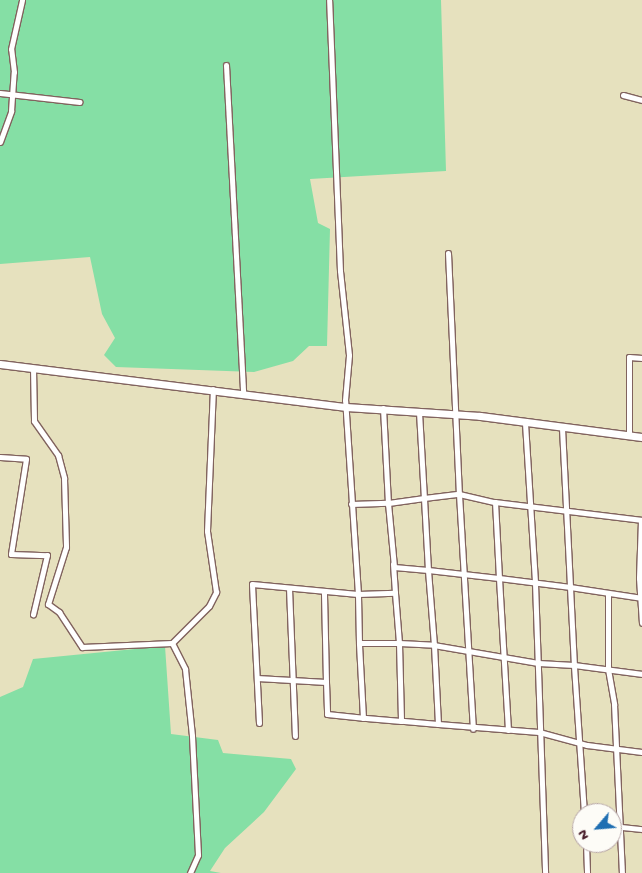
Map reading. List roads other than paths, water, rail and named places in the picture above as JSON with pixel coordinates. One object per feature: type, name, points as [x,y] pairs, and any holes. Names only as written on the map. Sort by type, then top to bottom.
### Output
[{"type":"street","points":[[0,142],[11,111],[10,94],[14,72],[12,48],[22,0]]},
{"type":"street","points":[[329,0],[340,271],[349,355],[346,407],[358,594],[363,718]]},
{"type":"street","points":[[226,65],[243,393]]},
{"type":"street","points":[[0,93],[78,102]]},
{"type":"street","points":[[623,95],[642,100]]},
{"type":"street","points":[[448,253],[457,415],[459,494],[473,729]]},
{"type":"street","points":[[629,436],[629,357],[642,358]]},
{"type":"street","points":[[0,364],[346,407],[383,408],[457,415],[642,437]]},
{"type":"street","points":[[33,368],[34,421],[58,454],[64,478],[66,547],[48,604],[58,612],[82,647],[172,644],[209,606],[216,592],[207,531],[213,389]]},
{"type":"street","points":[[383,408],[388,503],[400,643],[402,721]]},
{"type":"street","points":[[419,412],[438,724]]},
{"type":"street","points":[[525,423],[535,583],[545,873]]},
{"type":"street","points":[[562,428],[574,665],[583,803]]},
{"type":"street","points":[[0,457],[26,459],[11,554],[47,555],[33,614]]},
{"type":"street","points":[[351,504],[388,503],[459,494],[529,507],[642,520],[642,623]]},
{"type":"street","points":[[495,502],[508,730]]},
{"type":"street","points":[[388,503],[394,567],[499,578],[641,598]]},
{"type":"street","points":[[259,723],[252,584],[358,594],[395,593]]},
{"type":"street","points":[[289,588],[295,736]]},
{"type":"street","points":[[324,591],[327,714],[473,729],[539,732],[616,750],[642,752]]},
{"type":"street","points":[[608,594],[608,669],[616,750],[618,803]]},
{"type":"street","points":[[359,643],[434,645],[538,663],[574,665],[642,674]]},
{"type":"street","points":[[172,644],[186,669],[192,736],[198,855],[190,873]]},
{"type":"street","points":[[257,678],[326,682]]},
{"type":"street","points":[[622,827],[642,829]]},
{"type":"street","points":[[587,853],[588,873]]},
{"type":"street","points":[[621,853],[622,873]]}]
